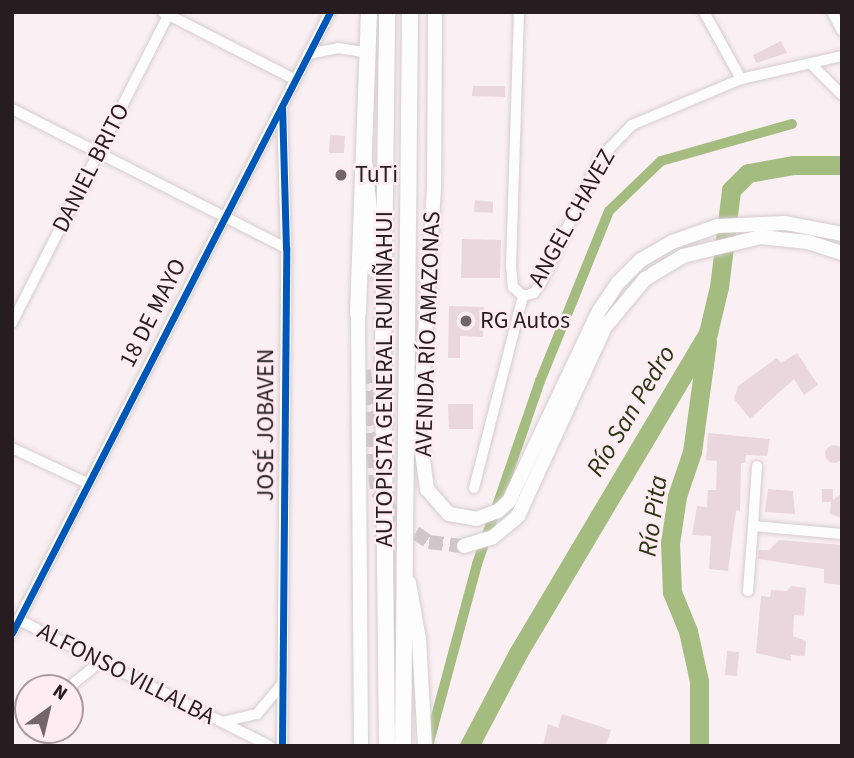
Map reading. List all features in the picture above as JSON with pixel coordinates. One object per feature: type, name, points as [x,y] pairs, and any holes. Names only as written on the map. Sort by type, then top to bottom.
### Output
[{"type":"main road","points":[[360,746],[359,320],[369,12]]},
{"type":"main road","name":"AUTOPISTA GENERAL RUMIÑAHUI","points":[[387,12],[383,352],[395,742]]},
{"type":"main road","name":"AUTOPISTA GENERAL RUMIÑAHUI","points":[[395,742],[404,561],[410,12]]},
{"type":"main road","name":"AVENIDA RÍO AMAZONAS","points":[[435,12],[433,188],[421,450],[427,489],[437,506],[456,517],[481,517],[498,511],[521,484],[608,296],[641,260],[682,238],[718,226],[757,222],[812,227],[842,234]]},
{"type":"main road","points":[[364,161],[383,352]]},
{"type":"main road","points":[[464,546],[493,537],[525,506],[606,327],[638,286],[683,256],[761,237],[808,242],[842,253]]},
{"type":"main road","points":[[404,561],[419,639],[425,746]]},
{"type":"street","name":"18 DE MAYO","points":[[12,633],[330,12]]},
{"type":"street","points":[[519,12],[511,274],[513,286],[523,296]]},
{"type":"street","points":[[704,12],[741,79]]},
{"type":"street","points":[[832,12],[842,31]]},
{"type":"street","points":[[167,13],[294,79]]},
{"type":"street","name":"DANIEL BRITO","points":[[12,323],[167,13]]},
{"type":"street","points":[[308,54],[338,48],[368,54]]},
{"type":"street","name":"ANGEL CHAVEZ","points":[[474,488],[523,296],[534,293],[542,281],[601,157],[614,142],[642,120],[741,79],[812,65],[842,56]]},
{"type":"street","points":[[812,65],[842,95]]},
{"type":"street","name":"JOSÉ JOBAVEN","points":[[282,104],[286,248],[282,746]]},
{"type":"street","points":[[12,109],[286,248]]},
{"type":"street","points":[[12,448],[88,483]]},
{"type":"street","points":[[748,591],[757,466]]},
{"type":"street","points":[[753,526],[842,534]]},
{"type":"street","name":"ALFONSO VILLALBA","points":[[19,620],[270,746]]},
{"type":"street","points":[[84,675],[101,661]]},
{"type":"street","points":[[222,722],[257,714],[283,684]]},
{"type":"building","points":[[781,41],[787,53],[756,63],[753,55]]},
{"type":"building","points":[[473,86],[505,86],[505,97],[472,96]]},
{"type":"building","points":[[330,135],[345,136],[344,153],[329,153]]},
{"type":"building","points":[[475,200],[493,202],[493,213],[474,212]]},
{"type":"building","points":[[462,239],[501,240],[500,278],[461,278]]},
{"type":"building","name":"RG Autos","points":[[449,306],[484,307],[483,337],[460,336],[460,358],[448,358]]},
{"type":"building","points":[[797,353],[818,385],[804,395],[794,379],[750,419],[734,399],[738,386],[777,358],[781,363]]},
{"type":"building","points":[[448,404],[473,404],[473,429],[449,429]]},
{"type":"building","points":[[708,433],[770,439],[767,456],[746,455],[745,463],[741,463],[740,511],[736,510],[728,571],[709,569],[711,536],[692,535],[697,506],[707,507],[708,490],[716,490],[717,461],[706,460]]},
{"type":"building","points":[[830,445],[838,445],[843,454],[841,461],[830,463],[825,458],[825,450]]},
{"type":"building","points":[[768,489],[793,491],[795,514],[765,512]]},
{"type":"building","points":[[822,489],[833,489],[833,500],[842,493],[842,518],[830,514],[831,502],[822,502]]},
{"type":"building","points":[[779,540],[842,545],[842,585],[824,583],[824,569],[758,559],[759,550],[769,550]]},
{"type":"building","points":[[791,586],[806,588],[804,616],[794,615],[793,636],[806,641],[805,656],[791,655],[791,661],[756,653],[761,596],[770,597],[771,590],[787,591]]},
{"type":"building","points":[[727,651],[739,652],[737,676],[725,675]]},
{"type":"building","points":[[562,714],[611,730],[605,746],[543,746],[548,724],[558,728]]},
{"type":"waterway","points":[[428,746],[477,564],[540,381],[609,211],[661,161],[792,124]]},
{"type":"waterway","name":"Río San Pedro","points":[[469,746],[518,653],[708,333],[719,287],[731,190],[748,173],[794,165],[842,165]]},
{"type":"waterway","name":"Río Pita","points":[[699,746],[699,681],[688,631],[672,592],[670,543],[677,496],[692,452],[707,342]]},
{"type":"tunnel","points":[[364,370],[377,491],[398,521],[429,542],[464,546]]},
{"type":"cycle path","points":[[12,633],[330,12]]},
{"type":"cycle path","points":[[282,108],[286,248],[282,746]]},
{"type":"place","name":"TuTi","points":[[341,175]]},
{"type":"place","name":"RG Autos","points":[[466,321]]}]
